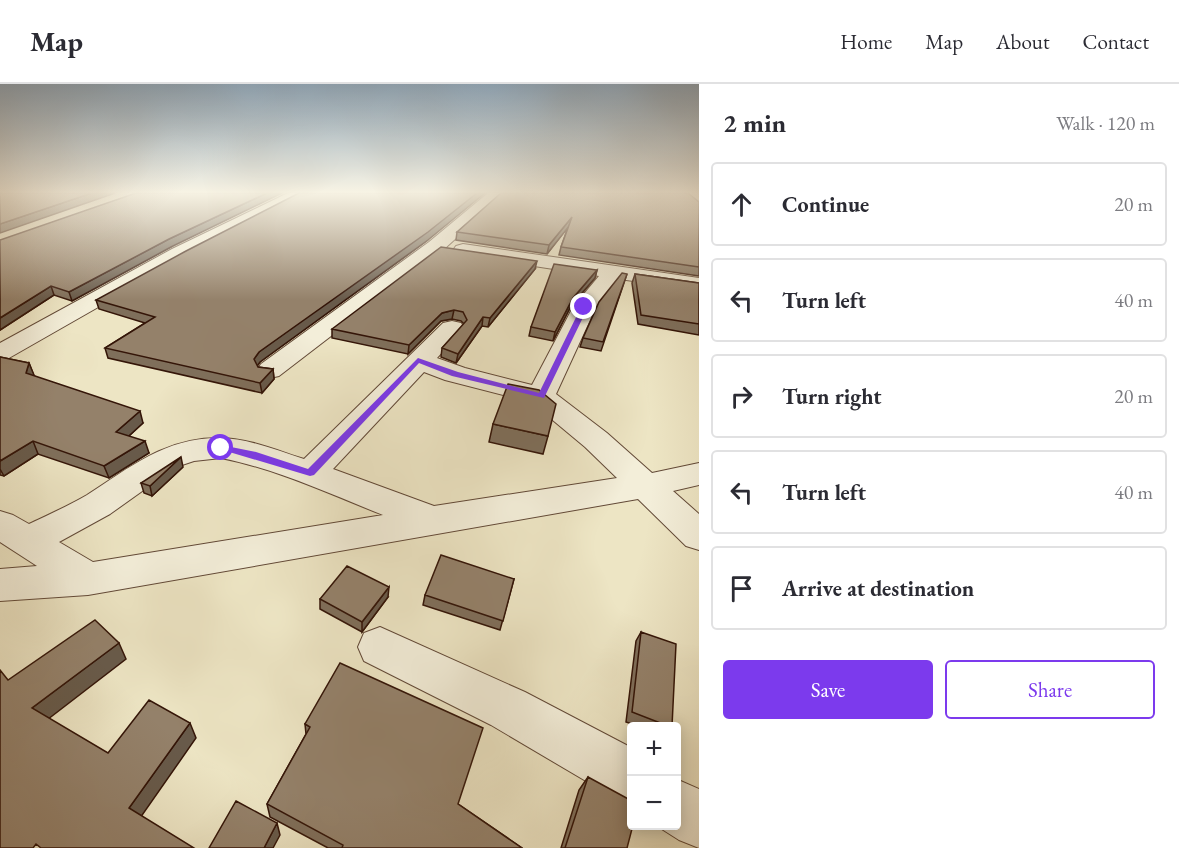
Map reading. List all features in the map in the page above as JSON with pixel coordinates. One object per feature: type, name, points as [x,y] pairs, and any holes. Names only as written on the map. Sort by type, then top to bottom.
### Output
[{"type":"street","points":[[0,353],[178,253],[228,229]]},
{"type":"street","points":[[270,370],[456,229]]},
{"type":"street","points":[[436,246],[699,284]]},
{"type":"street","points":[[541,396],[584,307],[614,272]]},
{"type":"street","points":[[310,473],[418,360],[452,328]]},
{"type":"street","points":[[418,360],[455,374],[541,396],[596,440],[699,536]]},
{"type":"street","points":[[15,532],[97,506],[164,460],[189,451],[221,448],[252,454],[310,473],[431,520]]},
{"type":"street","points":[[0,585],[88,579],[644,486],[699,474]]},
{"type":"street","points":[[15,532],[88,579]]},
{"type":"street","points":[[380,647],[468,687],[583,748],[629,776]]},
{"type":"street","points":[[681,809],[699,820]]},
{"type":"building","points":[[33,229],[191,229],[69,292],[51,286],[0,318],[0,240]]},
{"type":"building","points":[[230,229],[432,229],[259,352],[254,359],[258,367],[273,369],[260,383],[105,348],[155,317],[96,300]]},
{"type":"building","points":[[461,229],[562,229],[549,245],[457,232]]},
{"type":"building","points":[[568,229],[699,229],[699,267],[561,247]]},
{"type":"building","points":[[441,247],[537,261],[490,318],[483,317],[458,354],[442,348],[467,320],[463,312],[454,310],[442,313],[409,345],[332,329]]},
{"type":"building","points":[[554,264],[597,270],[573,298],[555,332],[531,327]]},
{"type":"building","points":[[622,273],[627,274],[603,342],[583,338],[599,302]]},
{"type":"building","points":[[635,274],[699,283],[699,324],[641,315]]},
{"type":"building","points":[[0,357],[29,363],[26,373],[140,411],[116,432],[145,441],[104,466],[33,441],[0,461]]},
{"type":"building","points":[[508,384],[539,390],[556,404],[548,436],[493,424]]},
{"type":"building","points":[[181,457],[150,486],[141,483]]},
{"type":"building","points":[[441,555],[514,579],[503,621],[425,595]]},
{"type":"building","points":[[347,566],[389,587],[362,622],[320,599]]},
{"type":"building","points":[[95,620],[119,643],[32,708],[108,753],[149,700],[190,723],[129,808],[194,848],[41,848],[36,844],[33,848],[0,848],[0,670],[8,680]]},
{"type":"building","points":[[641,632],[676,644],[672,722],[658,722],[632,712]]},
{"type":"building","points":[[340,663],[483,728],[458,804],[522,848],[342,848],[343,845],[267,804],[310,727],[305,724]]},
{"type":"building","points":[[588,777],[627,798],[627,830],[632,830],[627,848],[565,848]]},
{"type":"building","points":[[236,801],[277,823],[264,848],[209,848]]},
{"type":"route","points":[[221,448],[252,454],[310,473],[418,360],[455,374],[541,396],[584,307]]}]
